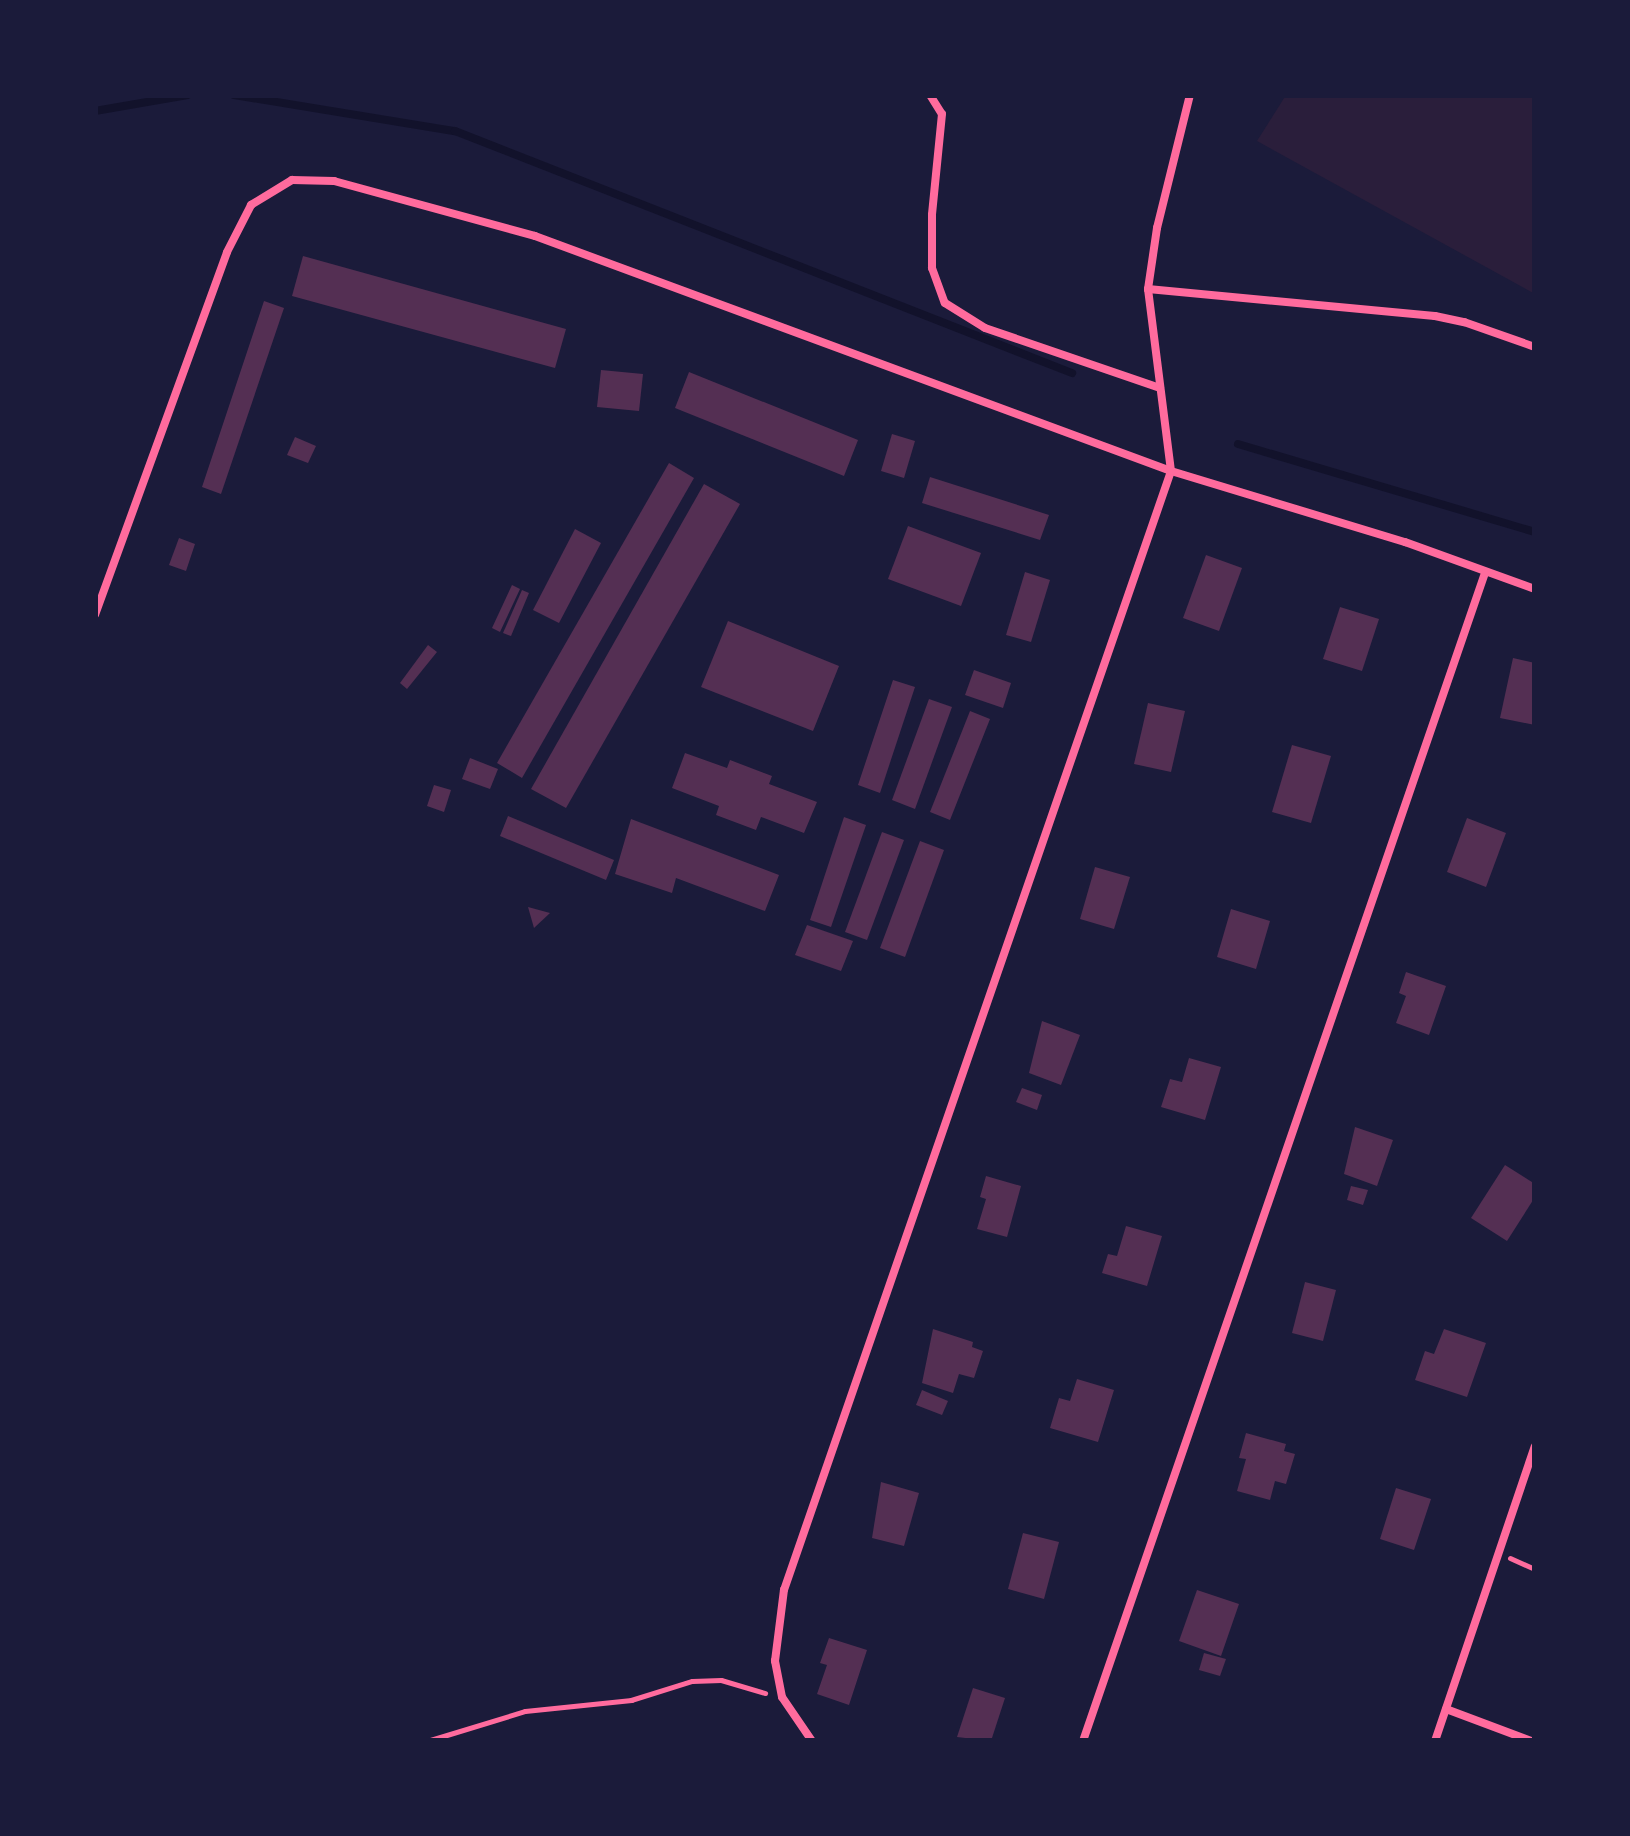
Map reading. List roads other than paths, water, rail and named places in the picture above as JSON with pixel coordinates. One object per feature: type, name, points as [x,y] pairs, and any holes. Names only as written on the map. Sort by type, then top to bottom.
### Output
[{"type":"lane","points":[[930,95],[942,114],[932,216],[932,268],[945,304],[984,328],[1160,388]]},
{"type":"lane","points":[[812,1741],[782,1698],[775,1661],[784,1590],[1171,470],[1148,289],[1153,247],[1190,95]]},
{"type":"lane","points":[[95,615],[227,252],[251,204],[292,180],[334,181],[535,236],[1171,470],[1405,542],[1535,589]]},
{"type":"lane","points":[[1148,289],[1434,316],[1464,322],[1535,347]]},
{"type":"lane","points":[[1083,1741],[1485,573]]},
{"type":"lane","points":[[1436,1741],[1535,1446]]},
{"type":"lane","points":[[1446,1709],[1531,1741]]},
{"type":"waterway","points":[[95,111],[188,95]]},
{"type":"waterway","points":[[234,95],[455,131],[1072,373]]},
{"type":"waterway","points":[[1238,444],[1535,532]]}]
